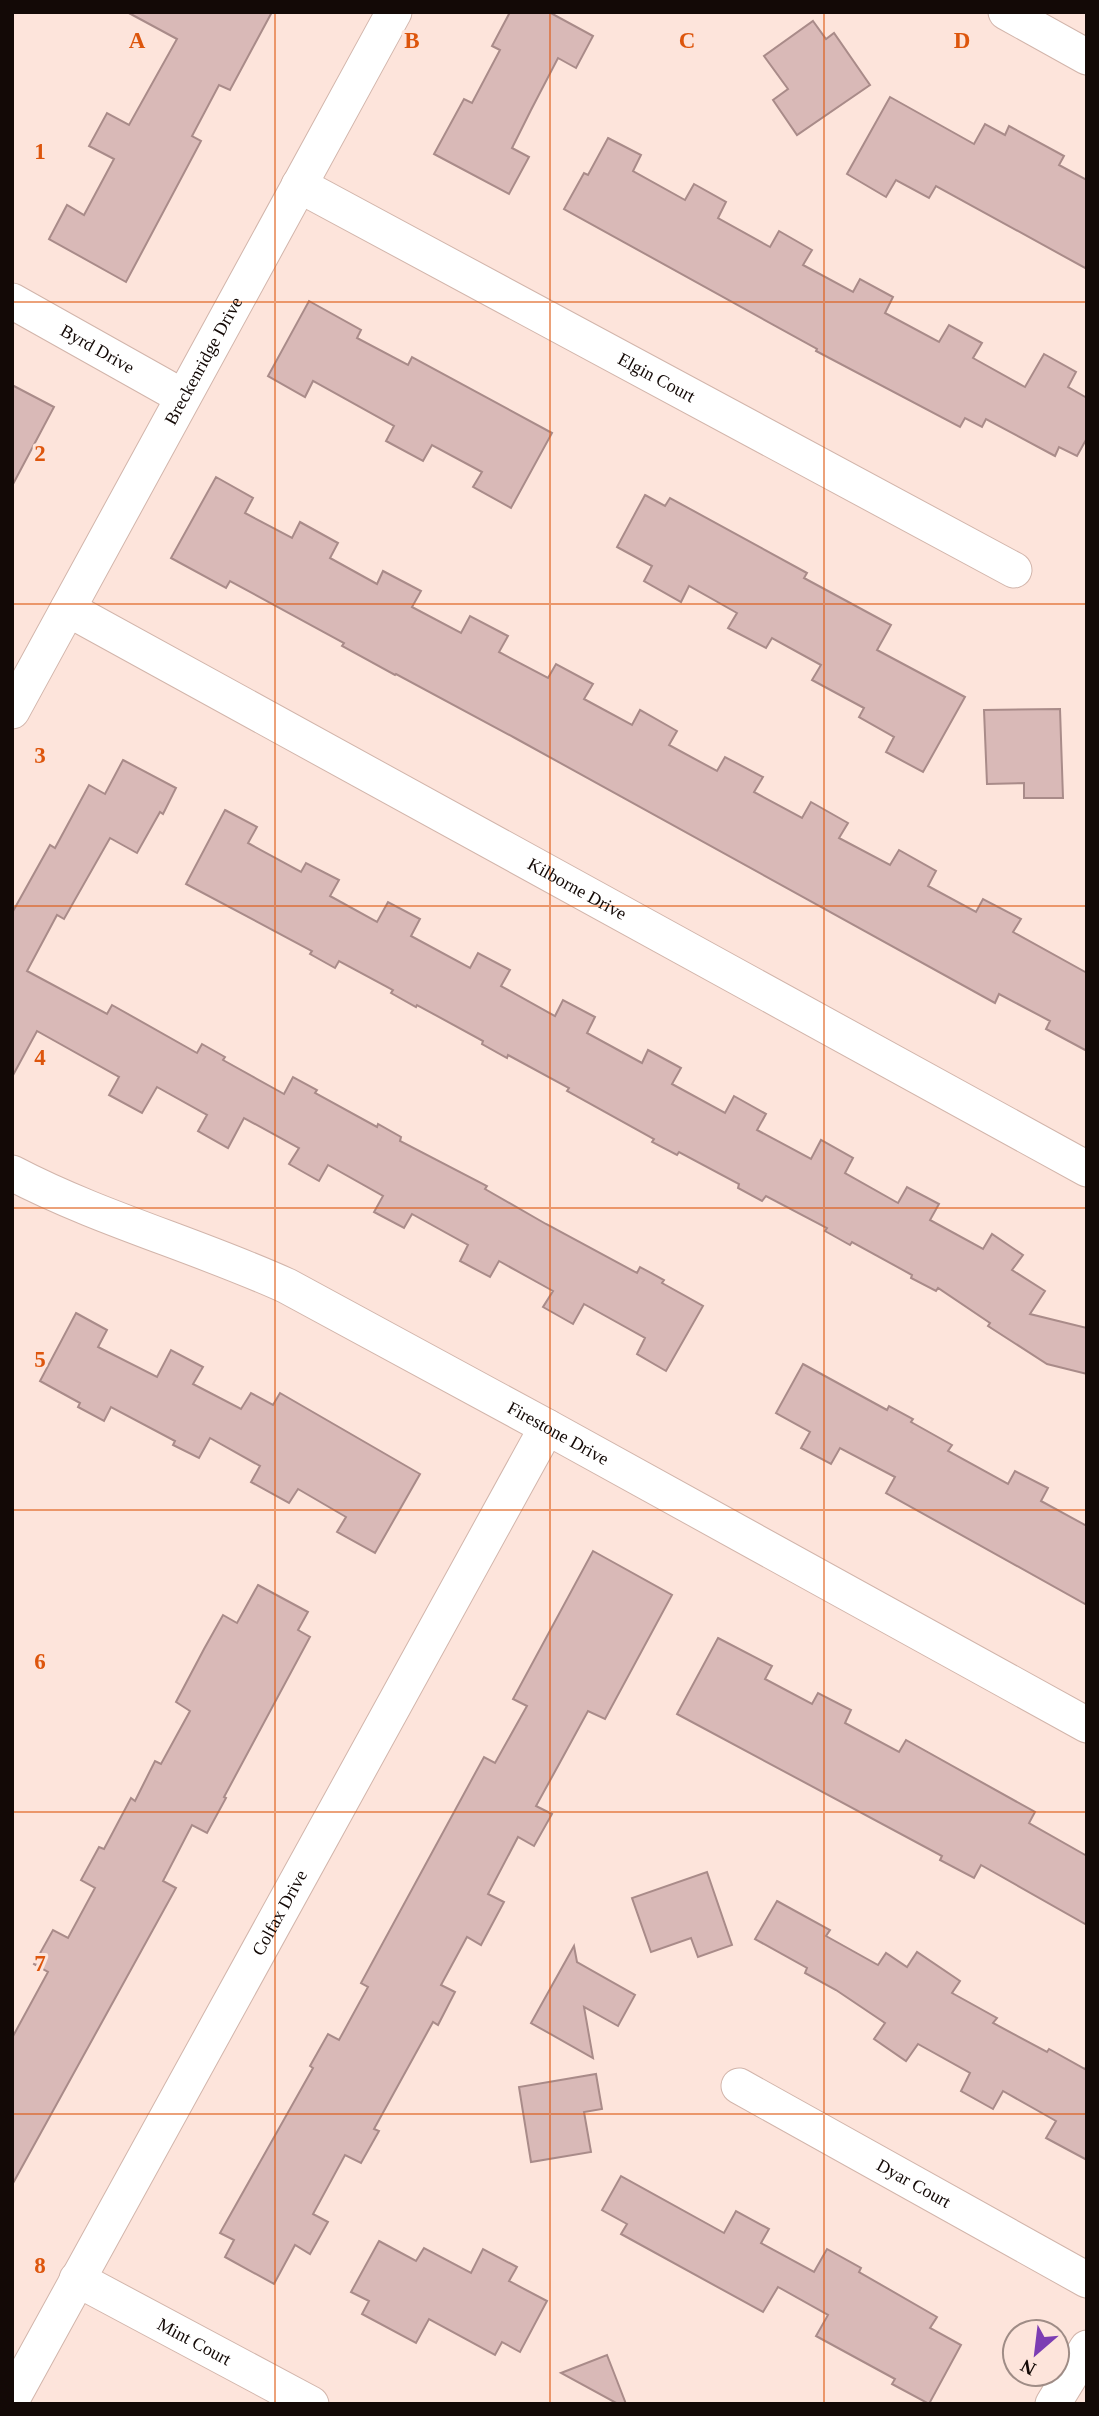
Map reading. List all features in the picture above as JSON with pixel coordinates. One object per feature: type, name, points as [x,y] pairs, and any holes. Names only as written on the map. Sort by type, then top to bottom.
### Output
[{"type":"street","name":"Breckenridge Drive","points":[[12,711],[394,12]]},
{"type":"street","points":[[1006,12],[1087,57]]},
{"type":"street","name":"Elgin Court","points":[[299,185],[1014,570]]},
{"type":"street","name":"Byrd Drive","points":[[12,301],[183,397]]},
{"type":"street","name":"Kilborne Drive","points":[[68,609],[1087,1169]]},
{"type":"street","name":"Firestone Drive","points":[[12,1172],[87,1206],[287,1286],[1087,1725]]},
{"type":"street","name":"Colfax Drive","points":[[12,2399],[547,1427]]},
{"type":"street","name":"Dyar Court","points":[[739,2086],[1087,2280]]},
{"type":"street","name":"Mint Court","points":[[77,2279],[311,2404]]},
{"type":"street","points":[[1053,2404],[1087,2348]]},
{"type":"building","points":[[127,12],[272,12],[230,90],[219,85],[192,136],[201,141],[126,282],[49,239],[67,205],[84,215],[114,159],[89,146],[107,113],[129,125],[177,39]]},
{"type":"building","points":[[510,12],[549,12],[593,36],[576,68],[558,58],[512,148],[529,157],[509,194],[434,154],[464,99],[472,103],[500,50],[492,46]]},
{"type":"building","points":[[813,21],[826,39],[834,33],[870,85],[797,135],[773,100],[788,89],[764,56]]},
{"type":"building","points":[[890,97],[974,144],[985,124],[1005,135],[1009,126],[1064,156],[1059,165],[1087,180],[1087,269],[936,186],[929,198],[896,180],[886,197],[847,174]]},
{"type":"building","points":[[608,138],[641,155],[633,171],[685,200],[694,184],[726,202],[718,218],[770,247],[779,231],[812,250],[803,265],[853,292],[860,279],[893,297],[885,313],[939,342],[949,325],[982,343],[973,358],[1025,387],[1044,354],[1076,372],[1068,387],[1087,398],[1087,438],[1077,456],[1059,447],[1055,456],[986,419],[982,427],[965,418],[960,427],[816,351],[817,349],[564,209],[584,173],[588,175]]},
{"type":"building","points":[[309,301],[361,330],[357,338],[408,365],[412,357],[552,433],[511,508],[473,487],[482,472],[432,445],[423,461],[386,441],[394,426],[313,381],[305,397],[268,376]]},
{"type":"building","points":[[12,385],[54,407],[12,486]]},
{"type":"building","points":[[216,477],[253,498],[245,513],[292,538],[300,522],[338,543],[330,558],[377,584],[383,571],[421,591],[412,607],[461,633],[470,616],[508,636],[499,652],[548,678],[556,664],[593,684],[584,699],[632,725],[640,710],[677,731],[669,745],[717,771],[725,757],[763,777],[754,792],[802,818],[811,802],[848,823],[839,838],[890,865],[899,850],[936,871],[928,886],[976,912],[983,899],[1021,919],[1013,932],[1087,973],[1087,1051],[1046,1029],[1050,1021],[999,994],[995,1003],[515,738],[342,646],[344,643],[230,581],[226,588],[171,558]]},
{"type":"building","points":[[645,495],[665,506],[670,498],[807,573],[804,578],[891,625],[877,650],[965,697],[923,772],[886,752],[894,737],[859,717],[864,708],[812,680],[821,665],[772,638],[766,648],[728,628],[737,613],[689,586],[681,602],[644,581],[652,566],[617,547]]},
{"type":"building","points":[[1060,709],[1063,798],[1024,798],[1024,783],[987,784],[984,710]]},
{"type":"building","points":[[123,760],[176,788],[163,814],[160,812],[137,853],[110,838],[64,919],[57,915],[27,971],[107,1014],[112,1005],[197,1053],[202,1044],[225,1057],[223,1060],[284,1094],[293,1077],[317,1090],[315,1093],[401,1137],[400,1141],[487,1186],[485,1189],[546,1224],[637,1273],[640,1267],[664,1280],[662,1283],[703,1306],[666,1371],[637,1354],[645,1338],[584,1304],[573,1324],[543,1307],[553,1291],[499,1261],[490,1277],[460,1261],[468,1245],[412,1214],[404,1228],[374,1212],[383,1196],[328,1165],[319,1181],[289,1164],[299,1148],[244,1118],[228,1148],[198,1131],[207,1115],[157,1087],[142,1113],[109,1095],[119,1077],[37,1031],[12,1077],[12,913],[50,845],[55,848],[89,785],[105,794]]},
{"type":"building","points":[[225,810],[257,827],[248,843],[301,872],[306,863],[339,880],[330,896],[377,922],[388,902],[420,919],[411,936],[470,968],[478,953],[510,970],[501,986],[555,1016],[563,1000],[595,1017],[587,1033],[642,1063],[648,1050],[681,1068],[672,1084],[725,1113],[734,1096],[766,1114],[757,1130],[811,1159],[821,1140],[853,1158],[845,1173],[898,1203],[907,1187],[939,1204],[930,1220],[983,1249],[992,1234],[1023,1255],[1012,1270],[1045,1291],[1030,1314],[1087,1328],[1087,1374],[1047,1364],[988,1326],[990,1323],[938,1288],[936,1291],[911,1278],[912,1275],[852,1242],[850,1245],[825,1231],[827,1228],[766,1196],[762,1201],[738,1188],[739,1184],[679,1152],[677,1155],[652,1142],[654,1139],[567,1091],[569,1088],[508,1055],[507,1058],[482,1044],[483,1041],[391,993],[393,990],[339,961],[335,968],[310,954],[312,951],[186,884]]},
{"type":"building","points":[[76,1313],[107,1330],[98,1347],[157,1377],[171,1350],[203,1367],[193,1384],[241,1409],[251,1393],[273,1405],[280,1393],[420,1474],[375,1553],[337,1532],[346,1517],[298,1489],[289,1503],[251,1482],[260,1466],[210,1438],[199,1458],[173,1445],[175,1441],[111,1407],[104,1421],[78,1407],[80,1403],[40,1381]]},
{"type":"building","points":[[803,1364],[887,1410],[889,1406],[913,1419],[911,1422],[952,1445],[948,1451],[1008,1484],[1015,1471],[1048,1488],[1041,1501],[1087,1526],[1087,1605],[886,1493],[895,1477],[840,1448],[831,1464],[801,1448],[810,1432],[776,1413]]},
{"type":"building","points":[[593,1551],[672,1595],[605,1719],[588,1711],[536,1806],[552,1814],[534,1846],[518,1837],[488,1894],[504,1902],[481,1945],[467,1937],[441,1985],[455,1992],[438,2025],[433,2022],[374,2129],[379,2131],[361,2163],[345,2155],[313,2214],[328,2222],[310,2254],[295,2245],[274,2284],[225,2257],[234,2240],[220,2233],[313,2068],[310,2066],[328,2034],[339,2040],[368,1987],[361,1983],[484,1757],[495,1763],[527,1706],[513,1699]]},
{"type":"building","points":[[258,1585],[308,1612],[298,1630],[310,1637],[207,1833],[192,1825],[163,1881],[176,1888],[12,2185],[12,2038],[48,1972],[34,1964],[53,1930],[68,1938],[95,1888],[81,1880],[99,1847],[104,1849],[131,1798],[135,1801],[155,1761],[161,1764],[190,1711],[176,1702],[204,1649],[223,1615],[237,1623]]},
{"type":"building","points":[[718,1638],[772,1666],[765,1679],[812,1704],[818,1693],[851,1710],[845,1723],[899,1752],[906,1740],[1035,1812],[1029,1823],[1087,1856],[1087,1925],[981,1865],[974,1878],[940,1860],[942,1856],[677,1714]]},
{"type":"building","points":[[707,1872],[732,1945],[698,1957],[691,1938],[651,1952],[632,1898]]},
{"type":"building","points":[[777,1901],[830,1930],[826,1936],[878,1965],[886,1953],[907,1967],[917,1952],[960,1981],[952,1993],[997,2018],[993,2023],[1085,2069],[1087,2065],[1087,2160],[1046,2138],[1056,2121],[1003,2091],[993,2109],[961,2091],[970,2073],[918,2044],[906,2061],[874,2039],[885,2023],[805,1973],[807,1968],[755,1939]]},
{"type":"building","points":[[574,1946],[577,1962],[635,1995],[618,2026],[584,2007],[593,2058],[531,2023]]},
{"type":"building","points":[[596,2074],[602,2109],[584,2112],[591,2152],[531,2162],[519,2087]]},
{"type":"building","points":[[621,2176],[724,2233],[736,2211],[769,2229],[761,2243],[814,2272],[827,2249],[861,2268],[859,2272],[937,2317],[930,2328],[961,2345],[929,2404],[892,2384],[895,2379],[816,2336],[828,2315],[778,2287],[763,2312],[621,2234],[627,2224],[602,2210]]},
{"type":"building","points":[[379,2241],[416,2261],[424,2248],[471,2273],[483,2249],[517,2267],[509,2281],[547,2301],[520,2352],[502,2342],[495,2355],[429,2319],[416,2343],[362,2314],[369,2301],[351,2292]]},
{"type":"building","points":[[607,2355],[626,2404],[618,2404],[561,2373]]}]
